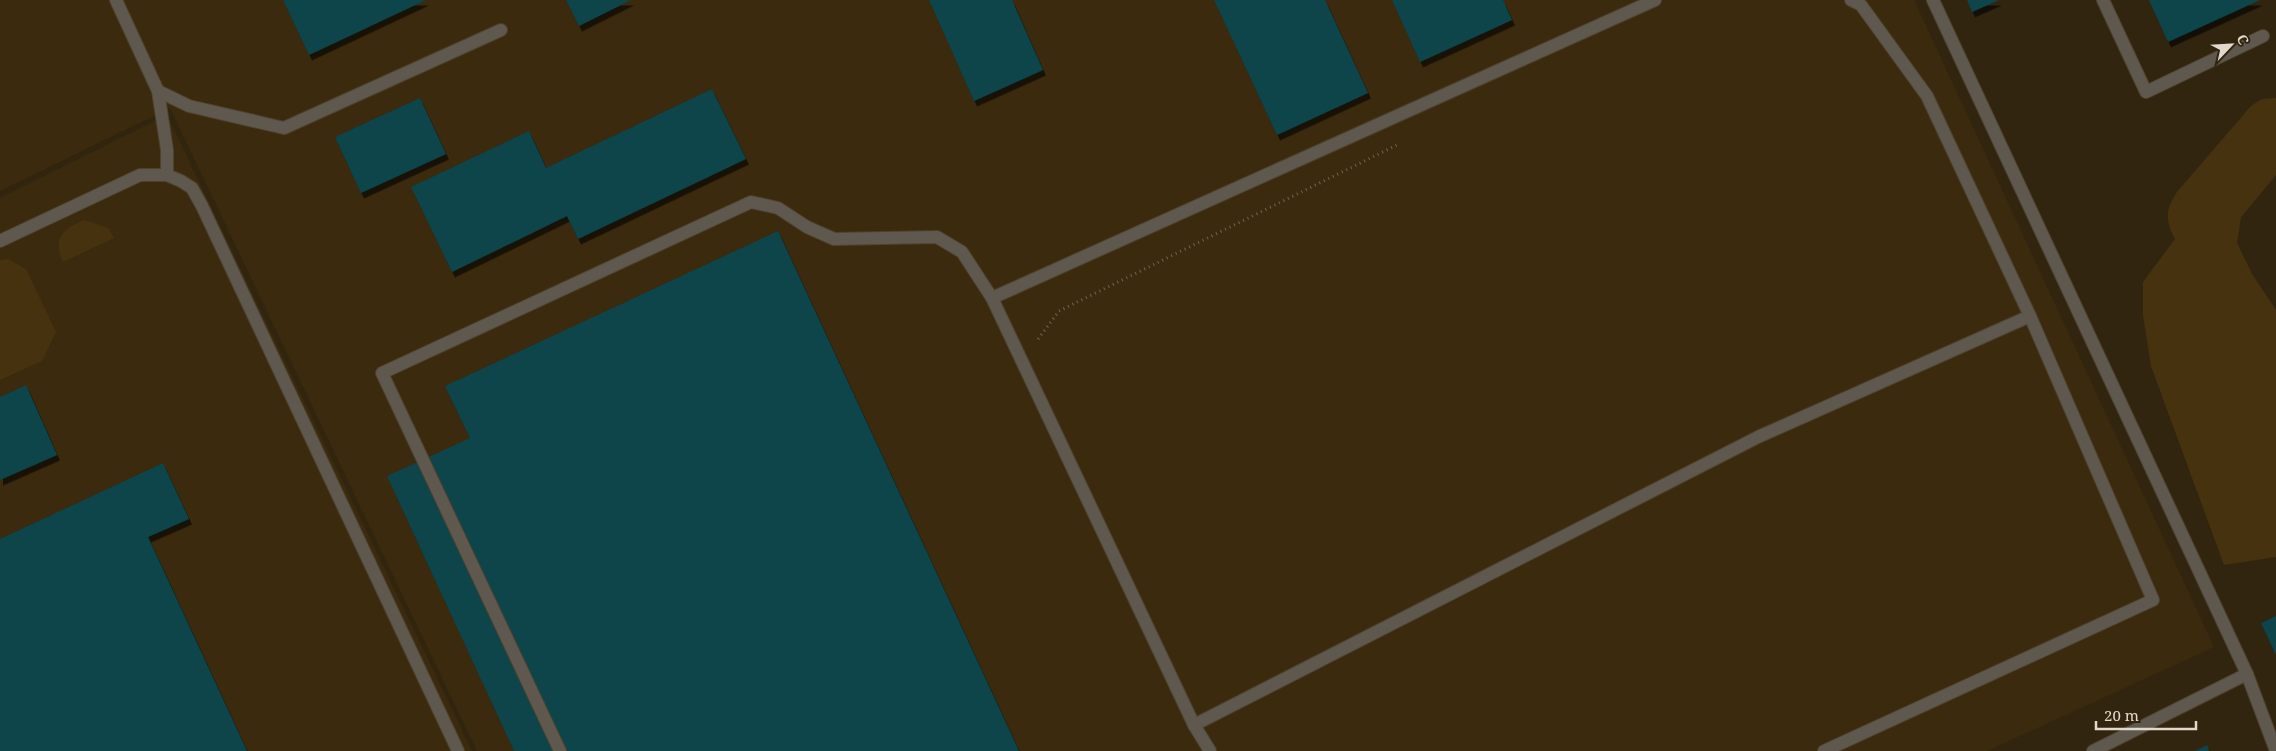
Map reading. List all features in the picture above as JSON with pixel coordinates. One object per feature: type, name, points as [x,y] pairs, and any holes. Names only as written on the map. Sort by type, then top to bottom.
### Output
[{"type":"lane","points":[[116,0],[158,91],[167,150],[168,175]]},
{"type":"lane","points":[[992,298],[1655,0]]},
{"type":"lane","points":[[1824,751],[2153,600],[2030,316],[1927,96],[1861,5],[1851,0]]},
{"type":"lane","points":[[1933,0],[2246,674],[2276,751]]},
{"type":"lane","points":[[2103,0],[2146,92],[2263,36]]},
{"type":"lane","points":[[158,91],[189,106],[284,128],[501,30]]},
{"type":"lane","points":[[0,242],[140,175],[168,175],[181,180],[192,188],[458,751]]},
{"type":"lane","points":[[560,751],[382,373],[751,202],[778,208],[807,227],[834,239],[937,237],[962,252],[992,298],[1194,725],[1210,751]]},
{"type":"lane","points":[[1194,725],[1758,437],[2030,316]]},
{"type":"lane","points":[[2093,751],[2246,674]]},
{"type":"path","points":[[1037,342],[1059,310],[1398,144]]},
{"type":"shaded area","points":[[0,0],[1914,0],[2214,647],[1987,751],[477,751],[170,108],[0,191]]},
{"type":"shaded area","points":[[2276,98],[2276,175],[2241,217],[2237,243],[2252,274],[2276,310],[2276,557],[2224,565],[2151,366],[2143,315],[2143,282],[2175,239],[2169,226],[2168,210],[2177,192],[2251,106],[2262,99]]},
{"type":"shaded area","points":[[167,115],[472,751],[0,751],[0,198]]},
{"type":"shaded area","points":[[84,220],[108,228],[114,238],[63,262],[59,247],[61,235],[70,227]]},
{"type":"shaded area","points":[[8,259],[26,269],[56,332],[42,361],[0,380],[0,260]]},
{"type":"building","points":[[283,0],[426,0],[309,55]]},
{"type":"building","points":[[566,0],[631,0],[579,26]]},
{"type":"building","points":[[929,0],[1012,0],[1043,70],[974,101]]},
{"type":"building","points":[[1214,0],[1325,0],[1368,93],[1277,135]]},
{"type":"building","points":[[1392,0],[1503,0],[1512,20],[1420,62]]},
{"type":"building","points":[[1967,0],[1999,0],[1972,12]]},
{"type":"building","points":[[2149,0],[2260,0],[2168,42]]},
{"type":"building","points":[[712,89],[746,159],[578,239],[567,216],[452,272],[411,187],[529,131],[546,168]]},
{"type":"building","points":[[420,98],[446,154],[361,193],[335,137]]},
{"type":"building","points":[[778,231],[1019,751],[514,751],[387,476],[470,438],[445,386]]},
{"type":"building","points":[[26,385],[57,455],[0,480],[0,397]]},
{"type":"building","points":[[163,463],[189,519],[148,537],[247,751],[0,751],[0,539]]},
{"type":"building","points":[[2276,616],[2276,655],[2261,623]]},
{"type":"building","points":[[2207,745],[2209,751],[2195,751]]}]
